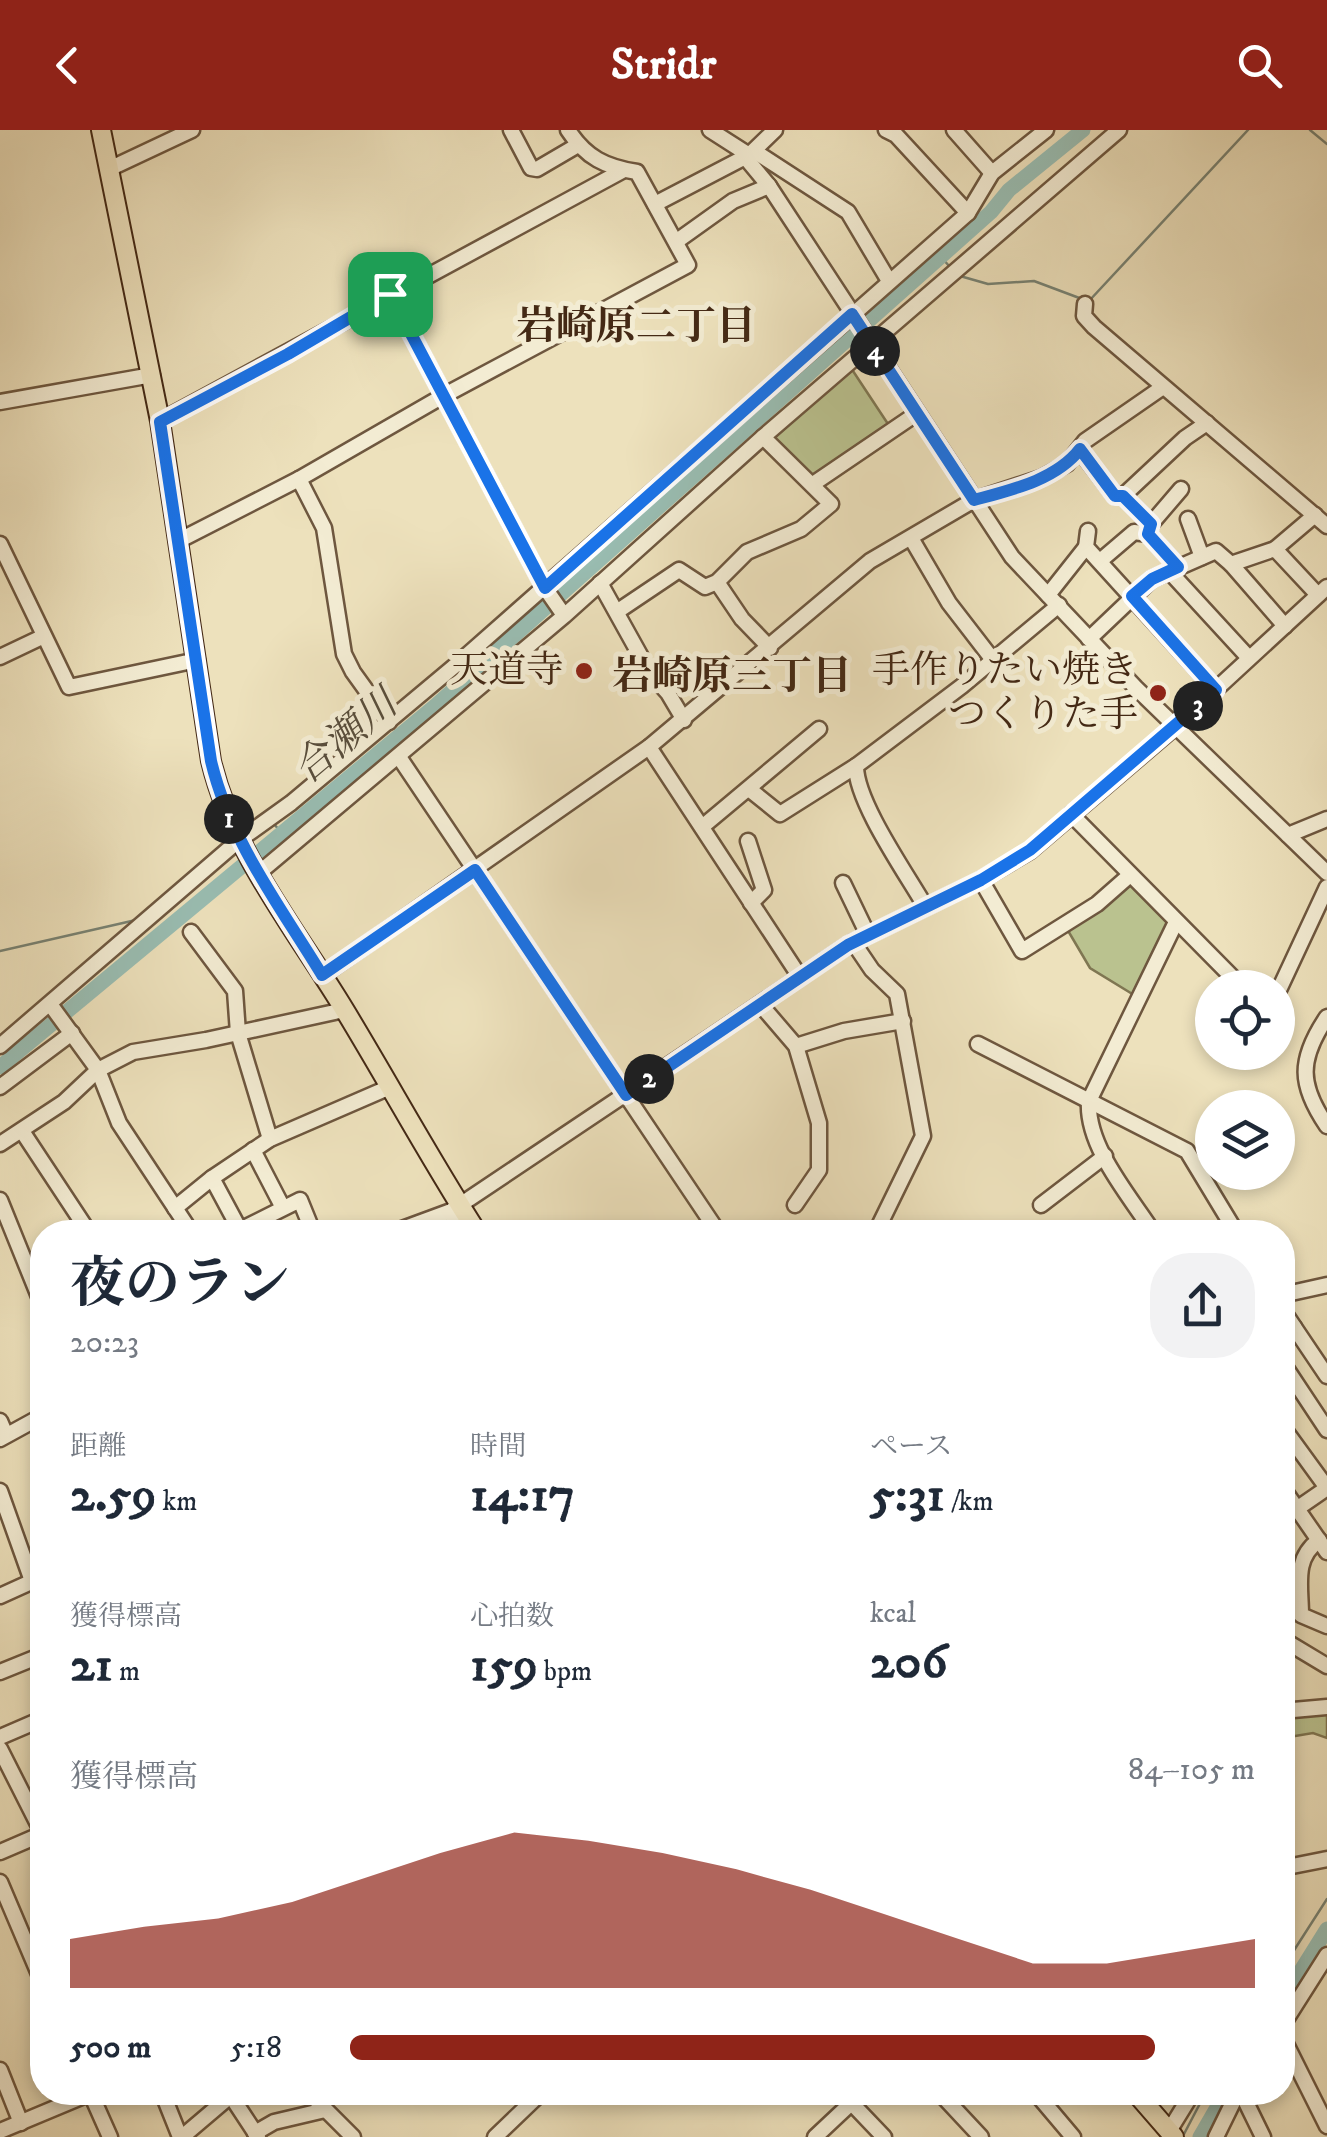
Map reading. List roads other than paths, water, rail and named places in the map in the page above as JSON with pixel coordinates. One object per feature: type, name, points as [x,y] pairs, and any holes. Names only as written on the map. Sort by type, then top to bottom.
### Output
[{"type":"main road","points":[[101,130],[152,375],[220,800],[240,843],[390,1086],[455,1208],[466,1220]]},
{"type":"main road","points":[[1146,2105],[1171,2134]]},
{"type":"street","points":[[110,168],[192,130]]},
{"type":"street","points":[[511,130],[530,168],[537,169],[578,145]]},
{"type":"street","points":[[180,540],[299,480],[443,396],[688,266],[637,172],[606,166],[578,145],[568,130]]},
{"type":"street","points":[[710,130],[848,212],[890,282]]},
{"type":"street","points":[[655,204],[750,154],[776,130]]},
{"type":"street","points":[[886,130],[896,135],[968,213]]},
{"type":"street","points":[[954,130],[992,174]]},
{"type":"street","points":[[0,1046],[545,588],[968,213],[992,174],[1046,130]]},
{"type":"street","points":[[260,872],[399,757],[763,436],[1120,130]]},
{"type":"street","points":[[750,154],[1012,558],[1175,726],[1327,874]]},
{"type":"street","points":[[160,422],[390,294],[622,172]]},
{"type":"street","points":[[676,241],[733,201],[769,186]]},
{"type":"street","points":[[390,294],[545,588],[561,611]]},
{"type":"street","points":[[1085,304],[1084,316],[1094,327],[1321,520],[1275,549],[1231,564]]},
{"type":"street","points":[[0,402],[152,375]]},
{"type":"street","points":[[322,975],[649,747],[870,560],[974,500],[1041,478],[1067,464],[1094,435],[1163,387]]},
{"type":"street","points":[[813,484],[916,414]]},
{"type":"street","points":[[1080,449],[1115,496],[1123,496],[1184,438],[1207,423]]},
{"type":"street","points":[[618,611],[679,570],[704,587],[718,582],[747,552],[802,529],[831,504],[763,436]]},
{"type":"street","points":[[299,480],[324,528],[344,654],[352,672],[389,722]]},
{"type":"street","points":[[1100,561],[1134,532],[1149,529],[1180,489]]},
{"type":"street","points":[[1123,496],[1174,569],[1249,658]]},
{"type":"street","points":[[1188,519],[1202,557]]},
{"type":"street","points":[[911,538],[948,603],[993,660]]},
{"type":"street","points":[[749,789],[780,814],[856,766],[993,660],[1053,600],[1087,539],[1100,561],[1216,690]]},
{"type":"street","points":[[0,544],[68,686],[197,660]]},
{"type":"street","points":[[424,1220],[455,1208],[853,942],[981,880],[1030,850],[1216,690],[1322,591],[1275,549]]},
{"type":"street","points":[[1089,639],[1152,579],[1216,551],[1285,626]]},
{"type":"street","points":[[718,582],[742,618],[770,648]]},
{"type":"street","points":[[600,583],[650,673],[668,692],[684,720]]},
{"type":"street","points":[[0,657],[42,637]]},
{"type":"street","points":[[702,827],[819,730]]},
{"type":"street","points":[[649,747],[800,977]]},
{"type":"street","points":[[399,757],[710,1220]]},
{"type":"street","points":[[856,766],[856,777],[876,822],[925,906]]},
{"type":"street","points":[[1071,814],[1225,970]]},
{"type":"street","points":[[1288,835],[1327,819]]},
{"type":"street","points":[[748,841],[764,890],[751,903]]},
{"type":"street","points":[[981,880],[1022,951],[1097,904],[1130,875]]},
{"type":"street","points":[[843,883],[868,935]]},
{"type":"street","points":[[1288,970],[1327,887]]},
{"type":"street","points":[[1145,1220],[1093,1138],[1090,1101],[1176,922]]},
{"type":"street","points":[[191,932],[235,991],[238,1033],[270,1138]]},
{"type":"street","points":[[853,942],[872,970],[896,994],[923,1136],[882,1220]]},
{"type":"street","points":[[760,1004],[796,1046],[819,1123],[820,1165],[816,1178],[795,1205]]},
{"type":"street","points":[[52,1006],[98,1070],[118,1123],[183,1220]]},
{"type":"street","points":[[0,1144],[64,1102],[98,1070],[133,1052],[344,1010]]},
{"type":"street","points":[[1327,1017],[1307,1057],[1305,1088],[1327,1126]]},
{"type":"street","points":[[796,1046],[844,1031],[903,1021]]},
{"type":"street","points":[[0,1087],[71,1030]]},
{"type":"street","points":[[978,1044],[1186,1151],[1229,1220]]},
{"type":"street","points":[[175,1208],[270,1138],[390,1086]]},
{"type":"street","points":[[22,1131],[81,1220]]},
{"type":"street","points":[[253,1150],[282,1206]]},
{"type":"street","points":[[1042,1205],[1105,1156]]},
{"type":"street","points":[[212,1178],[235,1220]]},
{"type":"street","points":[[0,1200],[30,1274]]},
{"type":"street","points":[[261,1220],[282,1206],[302,1201],[309,1220]]},
{"type":"street","points":[[455,1208],[457,1220]]},
{"type":"street","points":[[1295,1292],[1327,1286]]},
{"type":"street","points":[[1295,1337],[1327,1376]]},
{"type":"street","points":[[1295,1382],[1327,1430]]},
{"type":"street","points":[[2,1432],[30,1421]]},
{"type":"street","points":[[1295,1444],[1327,1488],[1297,1508]]},
{"type":"street","points":[[0,1491],[30,1560]]},
{"type":"street","points":[[1295,1505],[1323,1546],[1307,1549],[1302,1558],[1301,1615],[1327,1626]]},
{"type":"street","points":[[0,1596],[30,1583]]},
{"type":"street","points":[[1295,1646],[1326,1661]]},
{"type":"street","points":[[0,1672],[30,1660]]},
{"type":"street","points":[[1295,1710],[1327,1707]]},
{"type":"street","points":[[0,1737],[30,1724]]},
{"type":"street","points":[[0,1749],[30,1809]]},
{"type":"street","points":[[0,1852],[30,1838]]},
{"type":"street","points":[[1295,1865],[1327,1859]]},
{"type":"street","points":[[0,1882],[6,1914],[30,1959]]},
{"type":"street","points":[[1295,2005],[1327,1955]]},
{"type":"street","points":[[1295,2062],[1327,2126]]},
{"type":"street","points":[[0,2070],[21,2123]]},
{"type":"street","points":[[0,2131],[62,2105]]},
{"type":"street","points":[[95,2105],[110,2137]]},
{"type":"street","points":[[167,2105],[181,2137],[220,2105]]},
{"type":"street","points":[[239,2105],[257,2135],[274,2122],[325,2110]]},
{"type":"street","points":[[320,2105],[352,2137]]},
{"type":"street","points":[[496,2137],[529,2105]]},
{"type":"street","points":[[814,2137],[844,2105]]},
{"type":"street","points":[[859,2105],[884,2137]]},
{"type":"street","points":[[951,2105],[981,2137]]},
{"type":"street","points":[[1046,2105],[1073,2137]]},
{"type":"street","points":[[1171,2134],[1186,2105]]},
{"type":"street","points":[[1216,2137],[1233,2105]]},
{"type":"street","points":[[1247,2105],[1263,2137]]},
{"type":"waterway","name":"合瀬川","points":[[0,1067],[435,706],[991,212],[1009,190],[1083,130]]},
{"type":"waterway","points":[[1089,301],[1248,130]]},
{"type":"waterway","points":[[1310,130],[1327,144]]},
{"type":"waterway","points":[[941,257],[950,267]]},
{"type":"waterway","points":[[960,276],[988,284],[1034,281],[1082,299]]},
{"type":"waterway","points":[[273,823],[281,832]]},
{"type":"waterway","points":[[0,951],[136,920]]},
{"type":"waterway","points":[[1295,1949],[1327,1899]]},
{"type":"waterway","points":[[1295,1980],[1327,1929]]},
{"type":"waterway","points":[[1184,2134],[1199,2105]]},
{"type":"waterway","points":[[1200,2137],[1218,2105]]},
{"type":"place","name":"天道寺","points":[[584,671]]},
{"type":"place","name":"手作りたい焼き つくりた手","points":[[1158,693]]},
{"type":"district","name":"岩崎原二丁目","points":[[636,328]]},
{"type":"district","name":"岩崎原三丁目","points":[[732,678]]}]
